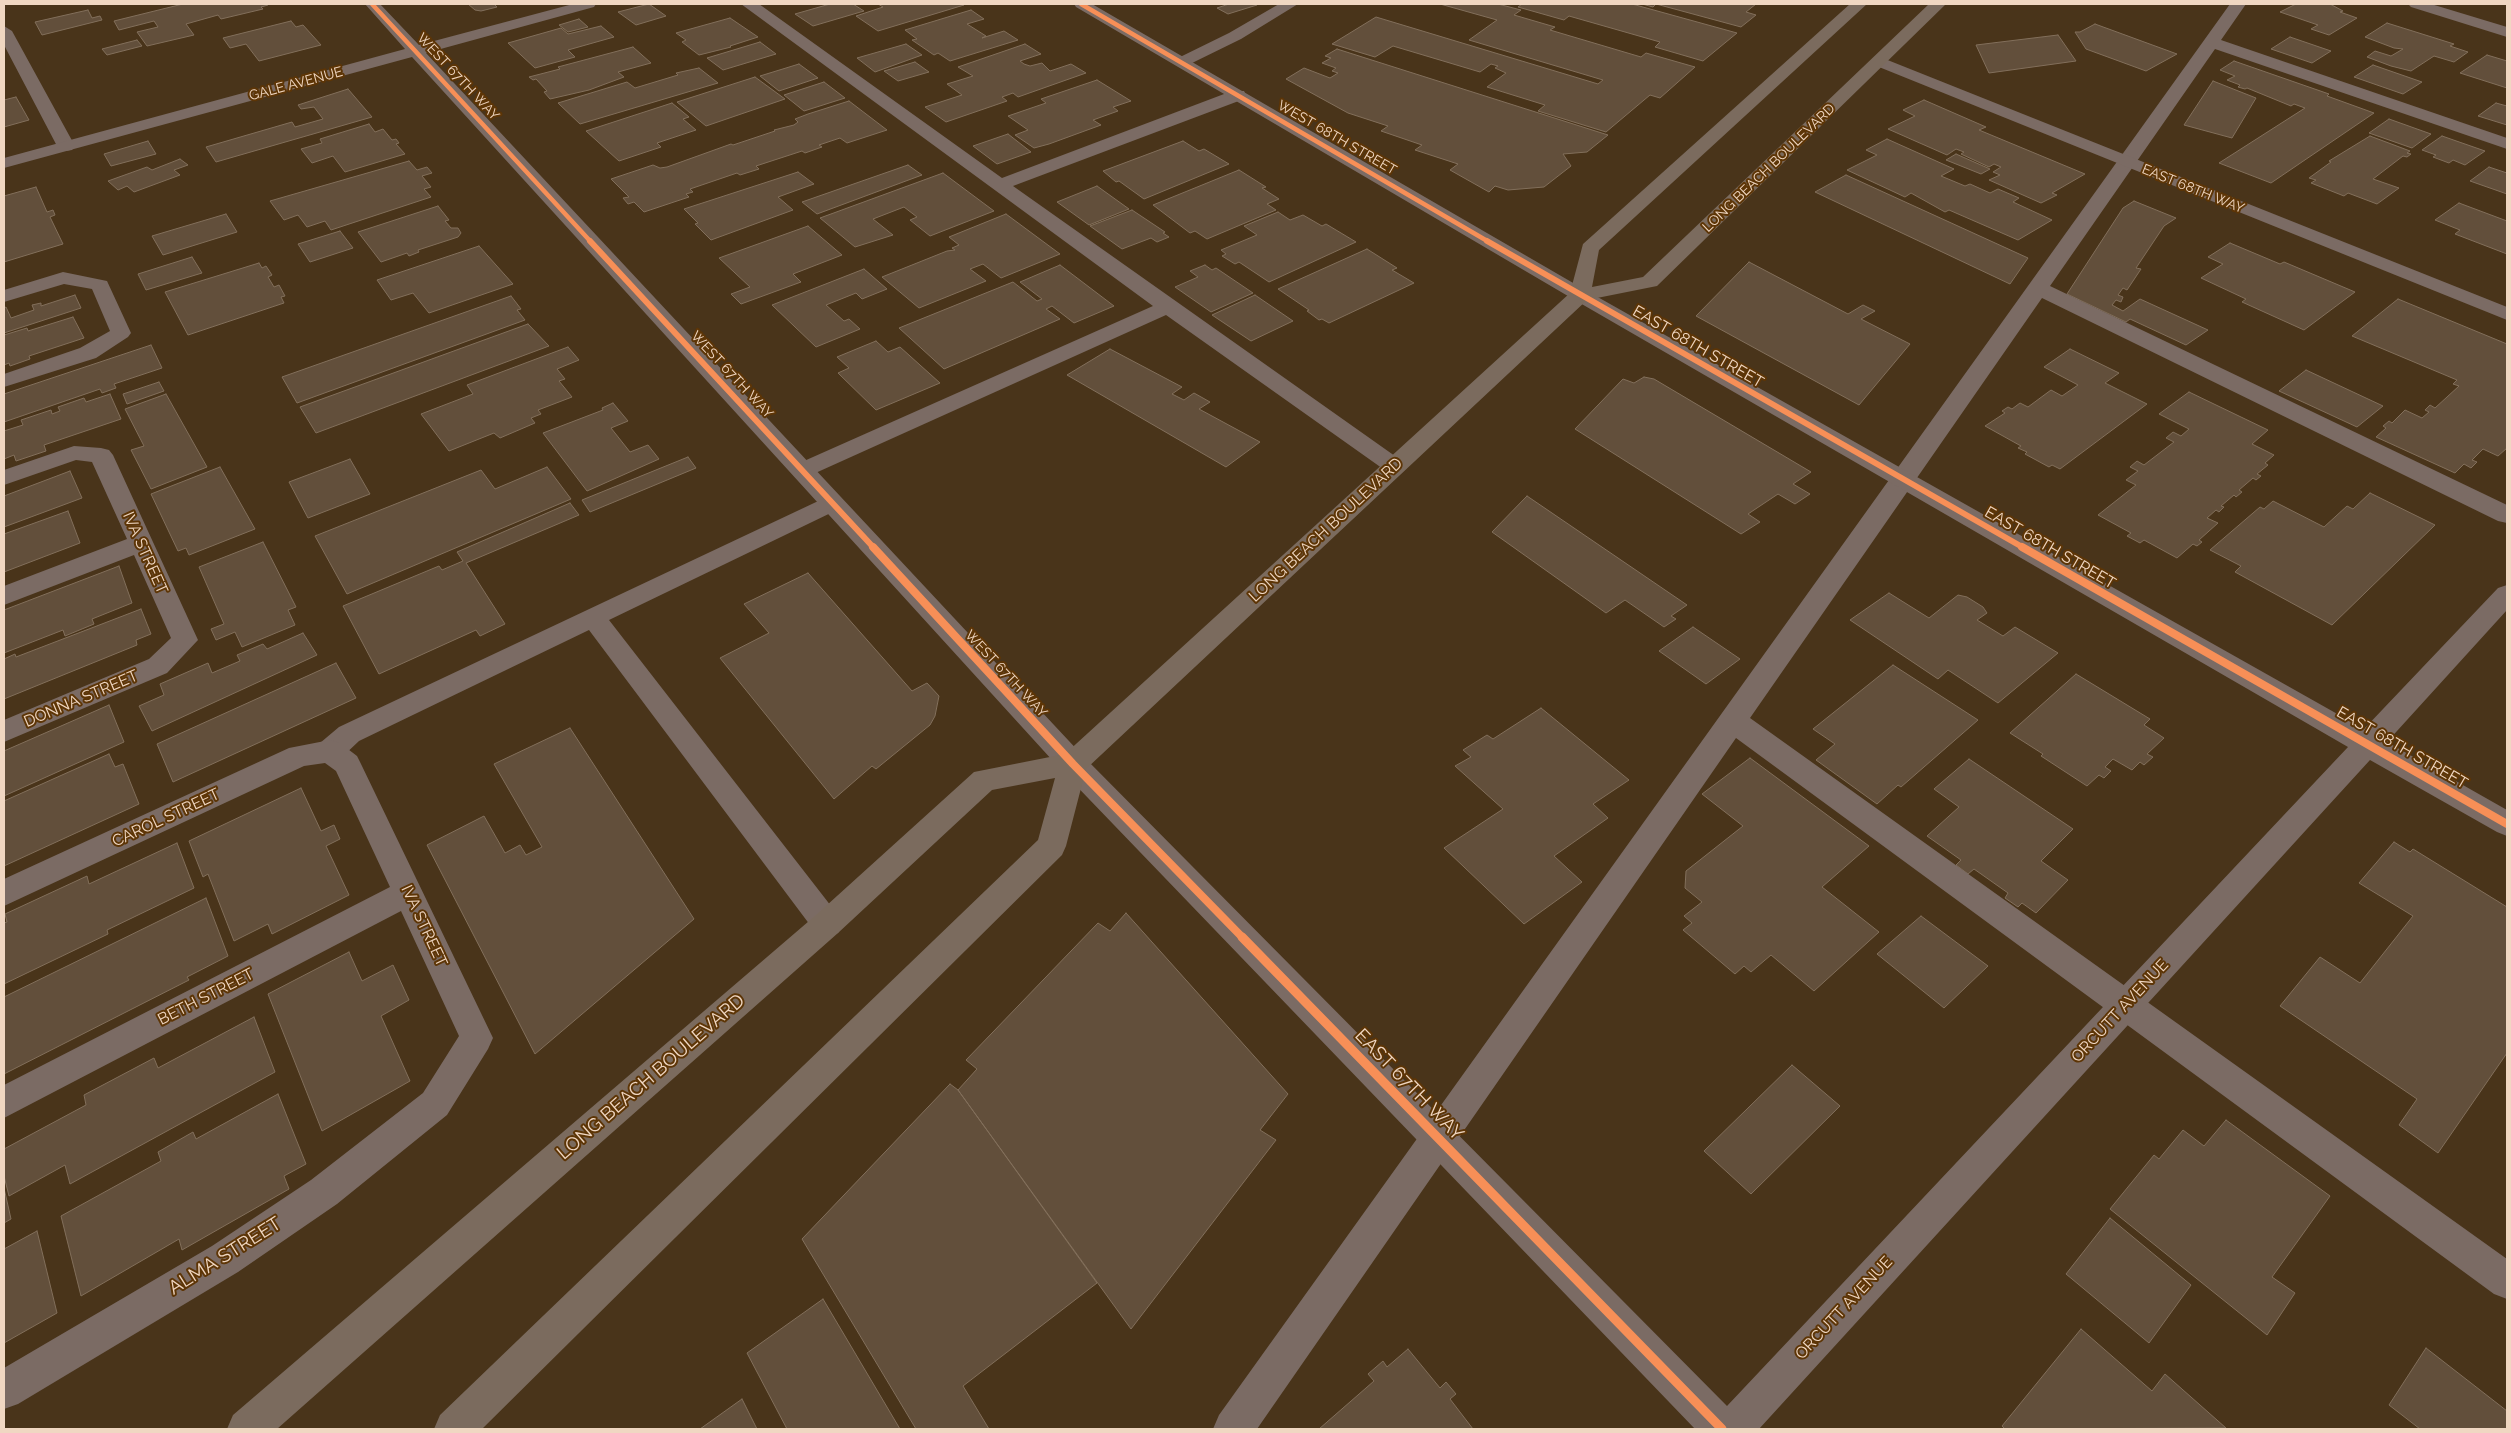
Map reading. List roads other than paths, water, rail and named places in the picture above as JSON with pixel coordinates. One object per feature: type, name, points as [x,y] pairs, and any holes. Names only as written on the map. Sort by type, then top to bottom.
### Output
[{"type":"main road","points":[[1580,295],[1590,248],[1860,4]]},
{"type":"main road","name":"LONG BEACH BOULEVARD","points":[[247,1429],[826,924],[984,780],[1073,764],[1580,295],[1650,282],[1938,4]]},
{"type":"main road","points":[[454,1429],[1051,846],[1073,764]]},
{"type":"street","name":"WEST 67TH WAY","points":[[372,4],[1073,764]]},
{"type":"street","name":"GALE AVENUE","points":[[4,163],[589,4]]},
{"type":"street","points":[[750,4],[1168,307],[1394,466]]},
{"type":"street","name":"WEST 68TH STREET","points":[[1081,4],[1580,295]]},
{"type":"street","points":[[1182,62],[1235,36],[1290,4]]},
{"type":"street","points":[[1232,1429],[2238,4]]},
{"type":"street","points":[[2416,4],[2507,32]]},
{"type":"street","points":[[4,31],[66,146]]},
{"type":"street","points":[[2211,42],[2507,144]]},
{"type":"street","name":"EAST 68TH WAY","points":[[1880,62],[2507,314]]},
{"type":"street","points":[[1000,185],[1238,95]]},
{"type":"street","points":[[4,296],[63,278],[100,285],[121,333],[88,353],[4,381]]},
{"type":"street","points":[[2037,288],[2507,515]]},
{"type":"street","name":"EAST 68TH STREET","points":[[1580,295],[2507,824]]},
{"type":"street","points":[[802,470],[1168,307]]},
{"type":"street","name":"IVA STREET","points":[[4,478],[74,453],[101,454],[185,640],[158,666]]},
{"type":"street","points":[[330,751],[348,734],[831,503]]},
{"type":"street","points":[[4,596],[141,543]]},
{"type":"street","name":"ORCUTT AVENUE","points":[[1732,1429],[2507,594]]},
{"type":"street","points":[[593,617],[826,924]]},
{"type":"street","name":"DONNA STREET","points":[[4,731],[158,666]]},
{"type":"street","points":[[1732,720],[2507,1281]]},
{"type":"street","name":"IVA STREET","points":[[330,751],[347,764],[476,1038],[435,1104]]},
{"type":"street","name":"CAROL STREET","points":[[4,893],[299,756],[330,751]]},
{"type":"street","name":"EAST 67TH WAY","points":[[1073,764],[1722,1429]]},
{"type":"street","name":"BETH STREET","points":[[4,1102],[408,892]]},
{"type":"street","name":"ALMA STREET","points":[[4,1390],[232,1254],[324,1192],[435,1104]]}]
